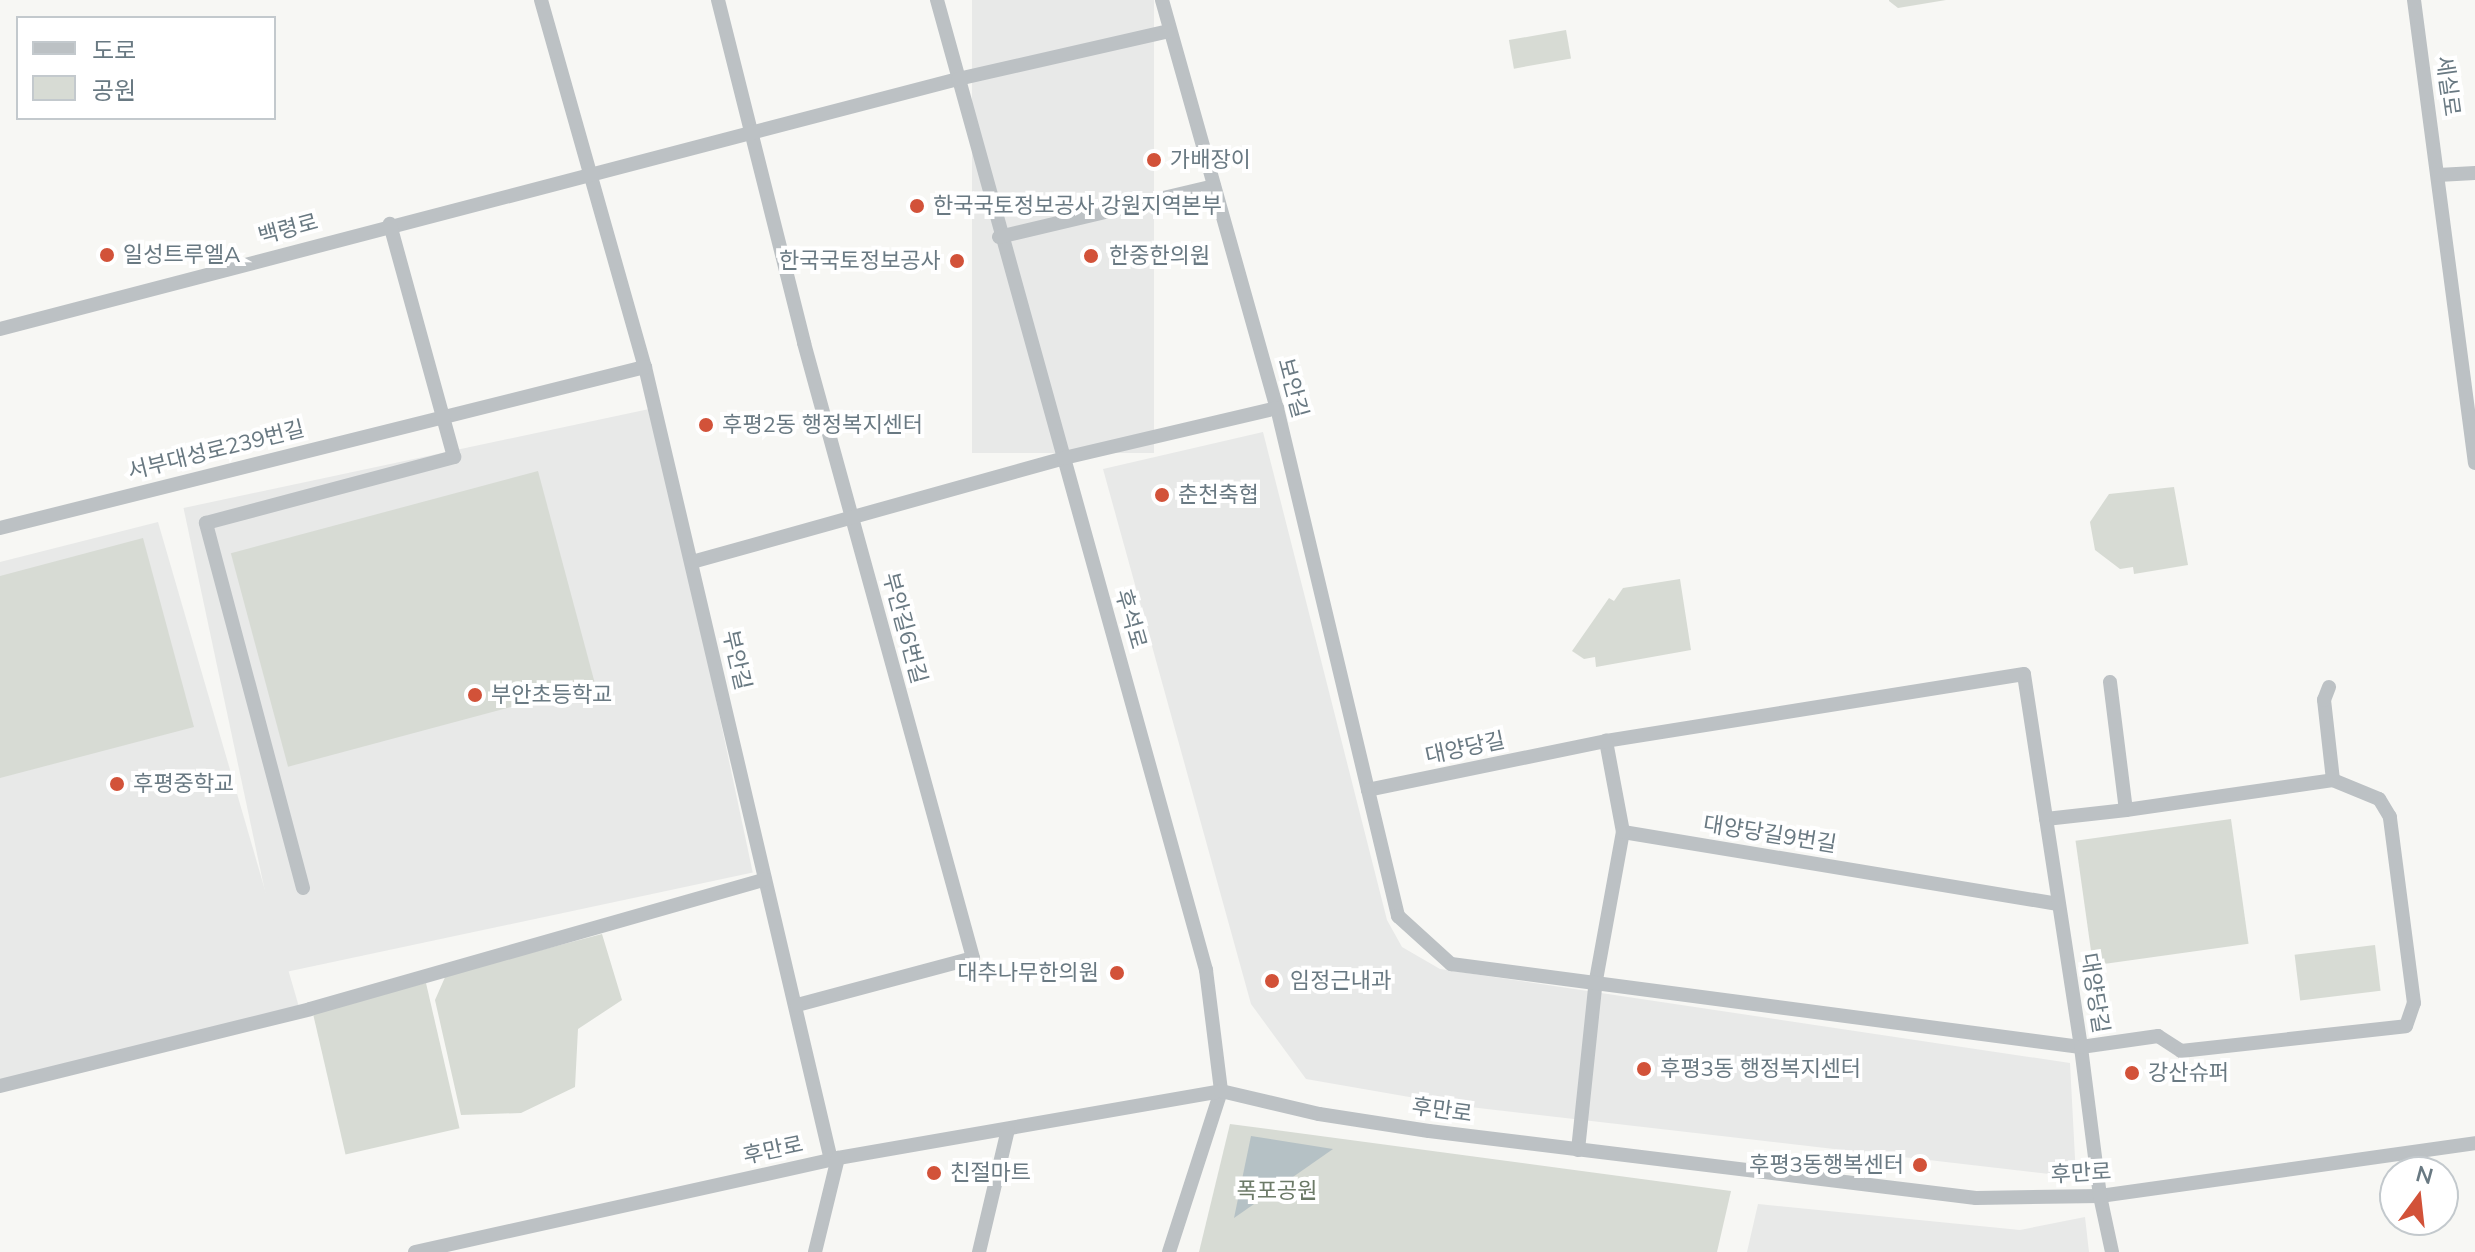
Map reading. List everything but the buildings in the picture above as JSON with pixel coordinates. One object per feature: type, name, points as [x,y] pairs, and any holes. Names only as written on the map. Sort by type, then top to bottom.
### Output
[{"type":"street","points":[[541,0],[589,173]]},
{"type":"street","points":[[718,0],[753,132]]},
{"type":"street","name":"후석로","points":[[937,0],[999,237],[1064,458],[1206,970],[1221,1091],[1169,1252]]},
{"type":"street","name":"보안길","points":[[1162,0],[1277,408],[1368,790]]},
{"type":"street","name":"세실로","points":[[2414,0],[2475,463]]},
{"type":"street","name":"백령로","points":[[0,329],[589,173],[958,79],[1169,31]]},
{"type":"street","name":"부안길6번길","points":[[753,132],[852,518],[973,958],[797,1005]]},
{"type":"street","name":"부안길","points":[[589,173],[645,367],[765,879],[835,1159]]},
{"type":"street","points":[[2438,175],[2475,173]]},
{"type":"street","points":[[999,237],[1214,186]]},
{"type":"street","points":[[303,888],[206,523],[454,457],[390,224]]},
{"type":"street","name":"서부대성로239번길","points":[[0,528],[443,414],[645,367]]},
{"type":"street","points":[[692,562],[1064,458],[1277,408]]},
{"type":"street","name":"대양당길","points":[[2081,1047],[1596,980],[1451,964],[1398,916],[1368,790],[1606,741],[2024,674],[2081,1047],[2100,1196],[2112,1252]]},
{"type":"street","points":[[2110,682],[2126,810]]},
{"type":"street","points":[[2329,687],[2324,700],[2333,780]]},
{"type":"street","points":[[1578,1150],[1596,980],[1623,832],[1606,741]]},
{"type":"street","points":[[2046,819],[2333,780],[2379,799],[2390,817],[2414,1003],[2406,1026],[2181,1051],[2158,1036],[2081,1047]]},
{"type":"street","name":"대양당길9번길","points":[[1623,832],[2058,904]]},
{"type":"street","points":[[0,1086],[310,1009],[765,879]]},
{"type":"street","name":"후만로","points":[[415,1252],[835,1159],[1221,1091],[1319,1114],[1578,1150],[1976,1198],[2100,1196],[2475,1143]]},
{"type":"street","points":[[979,1252],[1008,1129]]},
{"type":"street","points":[[815,1252],[835,1159]]},
{"type":"shaded area","points":[[972,0],[1154,0],[1154,453],[972,453]]},
{"type":"shaded area","name":"부안초등학교","points":[[654,408],[753,873],[282,973],[184,508]]},
{"type":"shaded area","points":[[1263,432],[1387,920],[1402,947],[1440,969],[2070,1063],[2076,1177],[1461,1106],[1306,1079],[1251,1004],[1103,469]]},
{"type":"shaded area","name":"후평중학교","points":[[158,522],[299,1007],[0,1080],[0,562]]},
{"type":"shaded area","points":[[1251,1136],[1333,1149],[1234,1218]]},
{"type":"shaded area","points":[[1758,1204],[2020,1230],[2085,1217],[2089,1252],[1747,1252]]},
{"type":"green space","points":[[1889,0],[1946,0],[1898,8],[1889,1]]},
{"type":"green space","points":[[1566,30],[1571,59],[1514,69],[1509,40]]},
{"type":"green space","points":[[538,471],[595,684],[288,767],[231,553]]},
{"type":"green space","points":[[2174,487],[2188,565],[2134,574],[2133,567],[2120,569],[2095,550],[2090,522],[2109,494]]},
{"type":"green space","points":[[143,538],[194,727],[0,778],[0,576]]},
{"type":"green space","points":[[1680,579],[1691,650],[1596,667],[1595,657],[1584,659],[1572,651],[1609,598],[1614,601],[1623,588]]},
{"type":"green space","points":[[2231,819],[2249,944],[2093,966],[2076,841]]},
{"type":"green space","points":[[602,934],[622,1000],[578,1029],[575,1087],[521,1113],[461,1115],[435,1000],[446,975]]},
{"type":"green space","points":[[2375,945],[2381,991],[2300,1001],[2295,955]]},
{"type":"green space","points":[[426,983],[460,1128],[346,1155],[312,1009]]},
{"type":"green space","name":"폭포공원","points":[[1230,1124],[1731,1191],[1717,1252],[1199,1252]]},
{"type":"place","name":"가배장이","points":[[1154,160]]},
{"type":"place","name":"한국국토정보공사 강원지역본부","points":[[917,206]]},
{"type":"place","name":"일성트루엘A","points":[[107,255]]},
{"type":"place","name":"한중한의원","points":[[1091,256]]},
{"type":"place","name":"한국국토정보공사","points":[[957,261]]},
{"type":"place","name":"후평2동 행정복지센터","points":[[706,425]]},
{"type":"place","name":"춘천축협","points":[[1162,495]]},
{"type":"place","name":"부안초등학교","points":[[475,695]]},
{"type":"place","name":"후평중학교","points":[[117,784]]},
{"type":"place","name":"대추나무한의원","points":[[1117,973]]},
{"type":"place","name":"임정근내과","points":[[1272,981]]},
{"type":"place","name":"후평3동 행정복지센터","points":[[1644,1069]]},
{"type":"place","name":"강산슈퍼","points":[[2132,1073]]},
{"type":"place","name":"후평3동행복센터","points":[[1920,1165]]},
{"type":"place","name":"친절마트","points":[[934,1173]]}]
